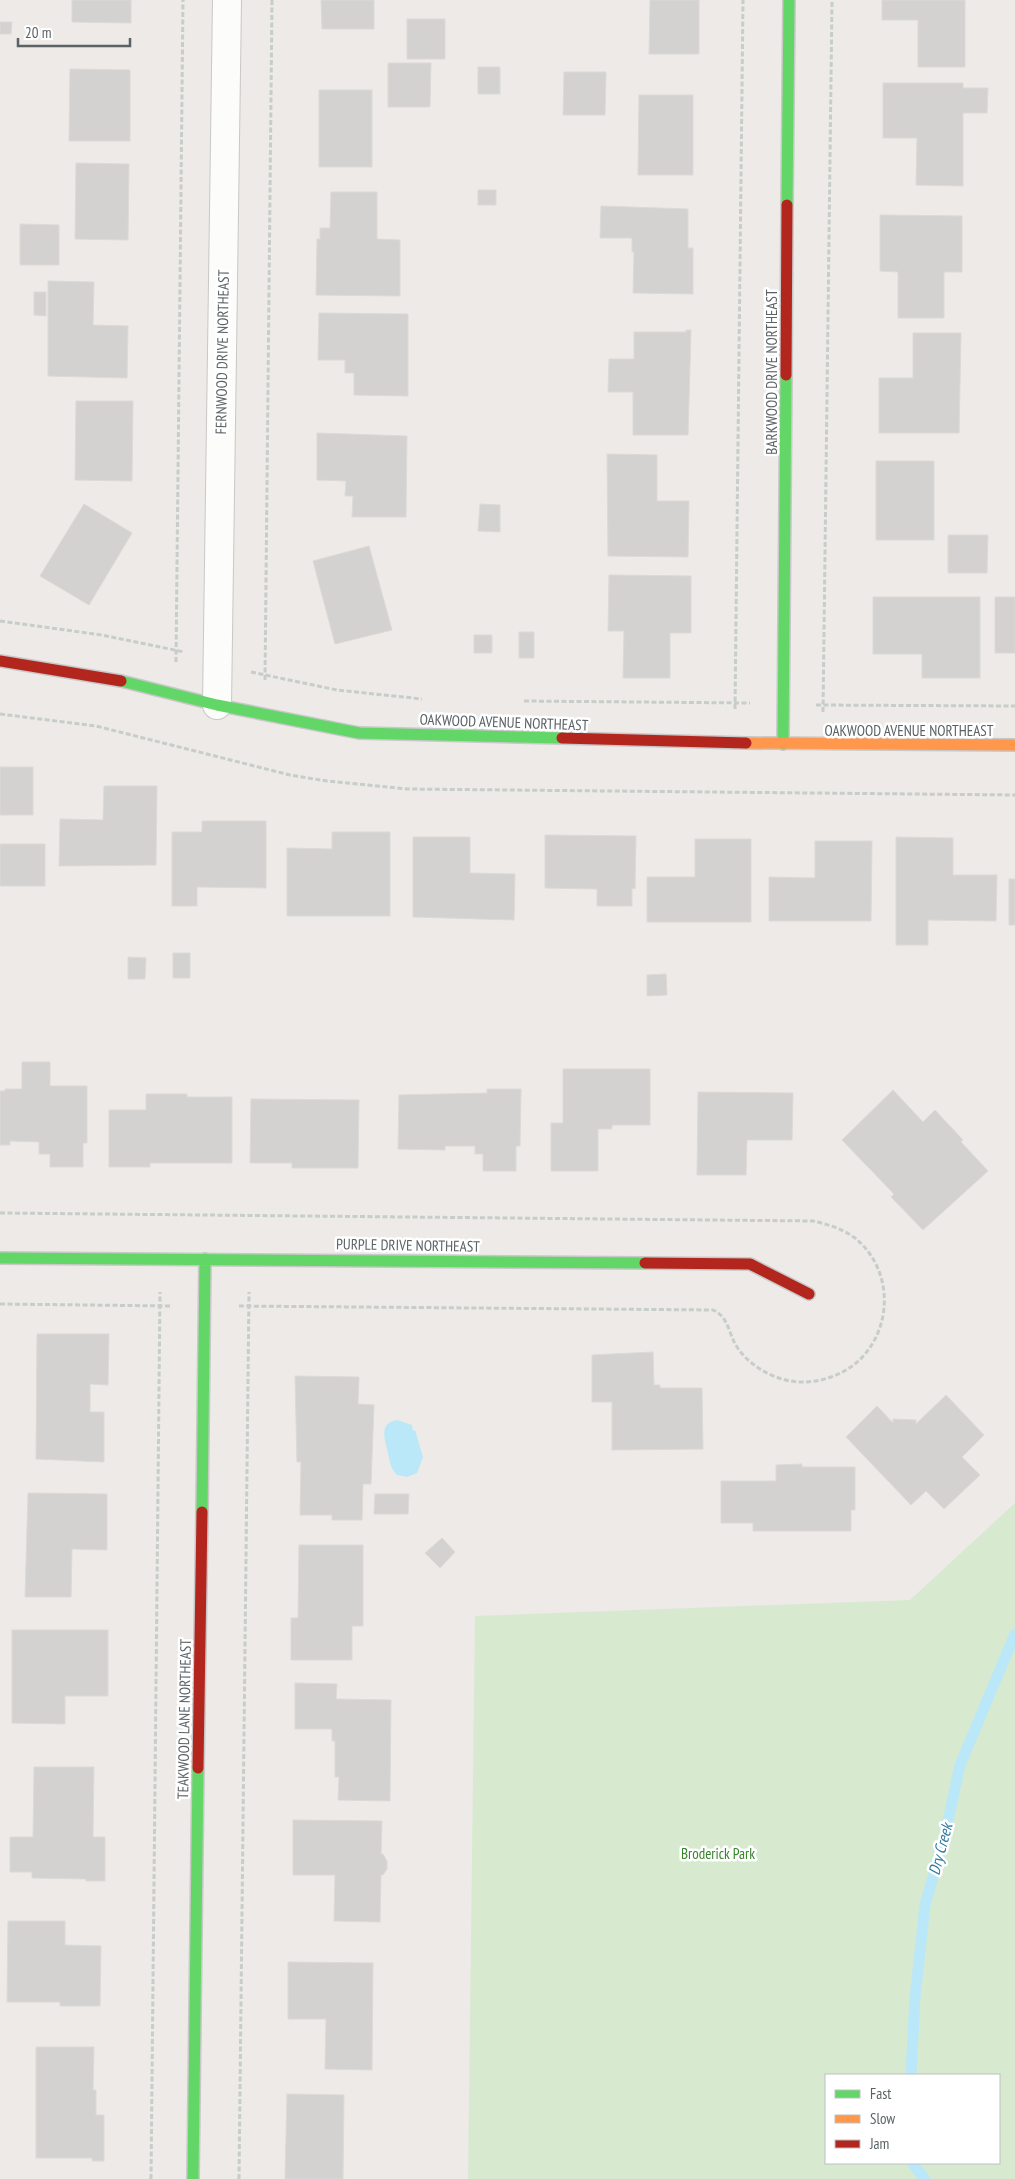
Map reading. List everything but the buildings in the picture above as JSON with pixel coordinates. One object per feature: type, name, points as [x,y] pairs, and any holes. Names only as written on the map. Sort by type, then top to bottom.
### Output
[{"type":"street","name":"FERNWOOD DRIVE NORTHEAST","points":[[217,705],[227,0]]},
{"type":"street","name":"BARKWOOD DRIVE NORTHEAST","points":[[783,744],[788,0]]},
{"type":"street","name":"OAKWOOD AVENUE NORTHEAST","points":[[0,661],[111,679],[217,705],[359,733],[783,744],[1015,745]]},
{"type":"street","name":"PURPLE DRIVE NORTHEAST","points":[[0,1258],[205,1258],[750,1264],[809,1294]]},
{"type":"street","name":"TEAKWOOD LANE NORTHEAST","points":[[193,2179],[205,1258]]},
{"type":"path","points":[[175,665],[183,0]]},
{"type":"path","points":[[265,682],[272,0]]},
{"type":"path","points":[[735,712],[743,0]]},
{"type":"path","points":[[823,714],[832,0]]},
{"type":"path","points":[[0,621],[102,635],[190,654]]},
{"type":"path","points":[[245,671],[360,693],[427,699]]},
{"type":"path","points":[[522,701],[752,703]]},
{"type":"path","points":[[815,705],[1015,706]]},
{"type":"path","points":[[0,714],[96,726],[290,775],[406,789],[1015,795]]},
{"type":"path","points":[[151,2179],[160,1287]]},
{"type":"path","points":[[239,2179],[249,1288]]},
{"type":"path","points":[[0,1304],[178,1306]]},
{"type":"green space","name":"Broderick Park","points":[[1015,1503],[1015,2179],[468,2179],[475,1616],[910,1600]]},
{"type":"water","points":[[397,1420],[412,1425],[423,1457],[417,1473],[407,1477],[397,1475],[392,1469],[385,1439],[384,1431],[386,1427]]},
{"type":"waterway","name":"Dry Creek","points":[[911,2074],[915,1997],[925,1905],[944,1839],[960,1765],[1015,1634]]},
{"type":"waterway","name":"Dry Creek","points":[[913,2164],[925,2179]]},
{"type":"traffic: fast","points":[[787,205],[789,0]]},
{"type":"traffic: fast","points":[[783,744],[786,375]]},
{"type":"traffic: fast","points":[[121,681],[217,705],[359,733],[562,738]]},
{"type":"traffic: fast","points":[[0,1258],[645,1263]]},
{"type":"traffic: fast","points":[[202,1512],[205,1259]]},
{"type":"traffic: fast","points":[[193,2179],[198,1768]]},
{"type":"traffic: slow","points":[[746,743],[1015,745]]},
{"type":"traffic: jam","points":[[786,375],[787,205]]},
{"type":"traffic: jam","points":[[0,661],[121,681]]},
{"type":"traffic: jam","points":[[562,738],[746,743]]},
{"type":"traffic: jam","points":[[645,1263],[750,1264],[809,1294]]},
{"type":"traffic: jam","points":[[198,1768],[202,1512]]}]
